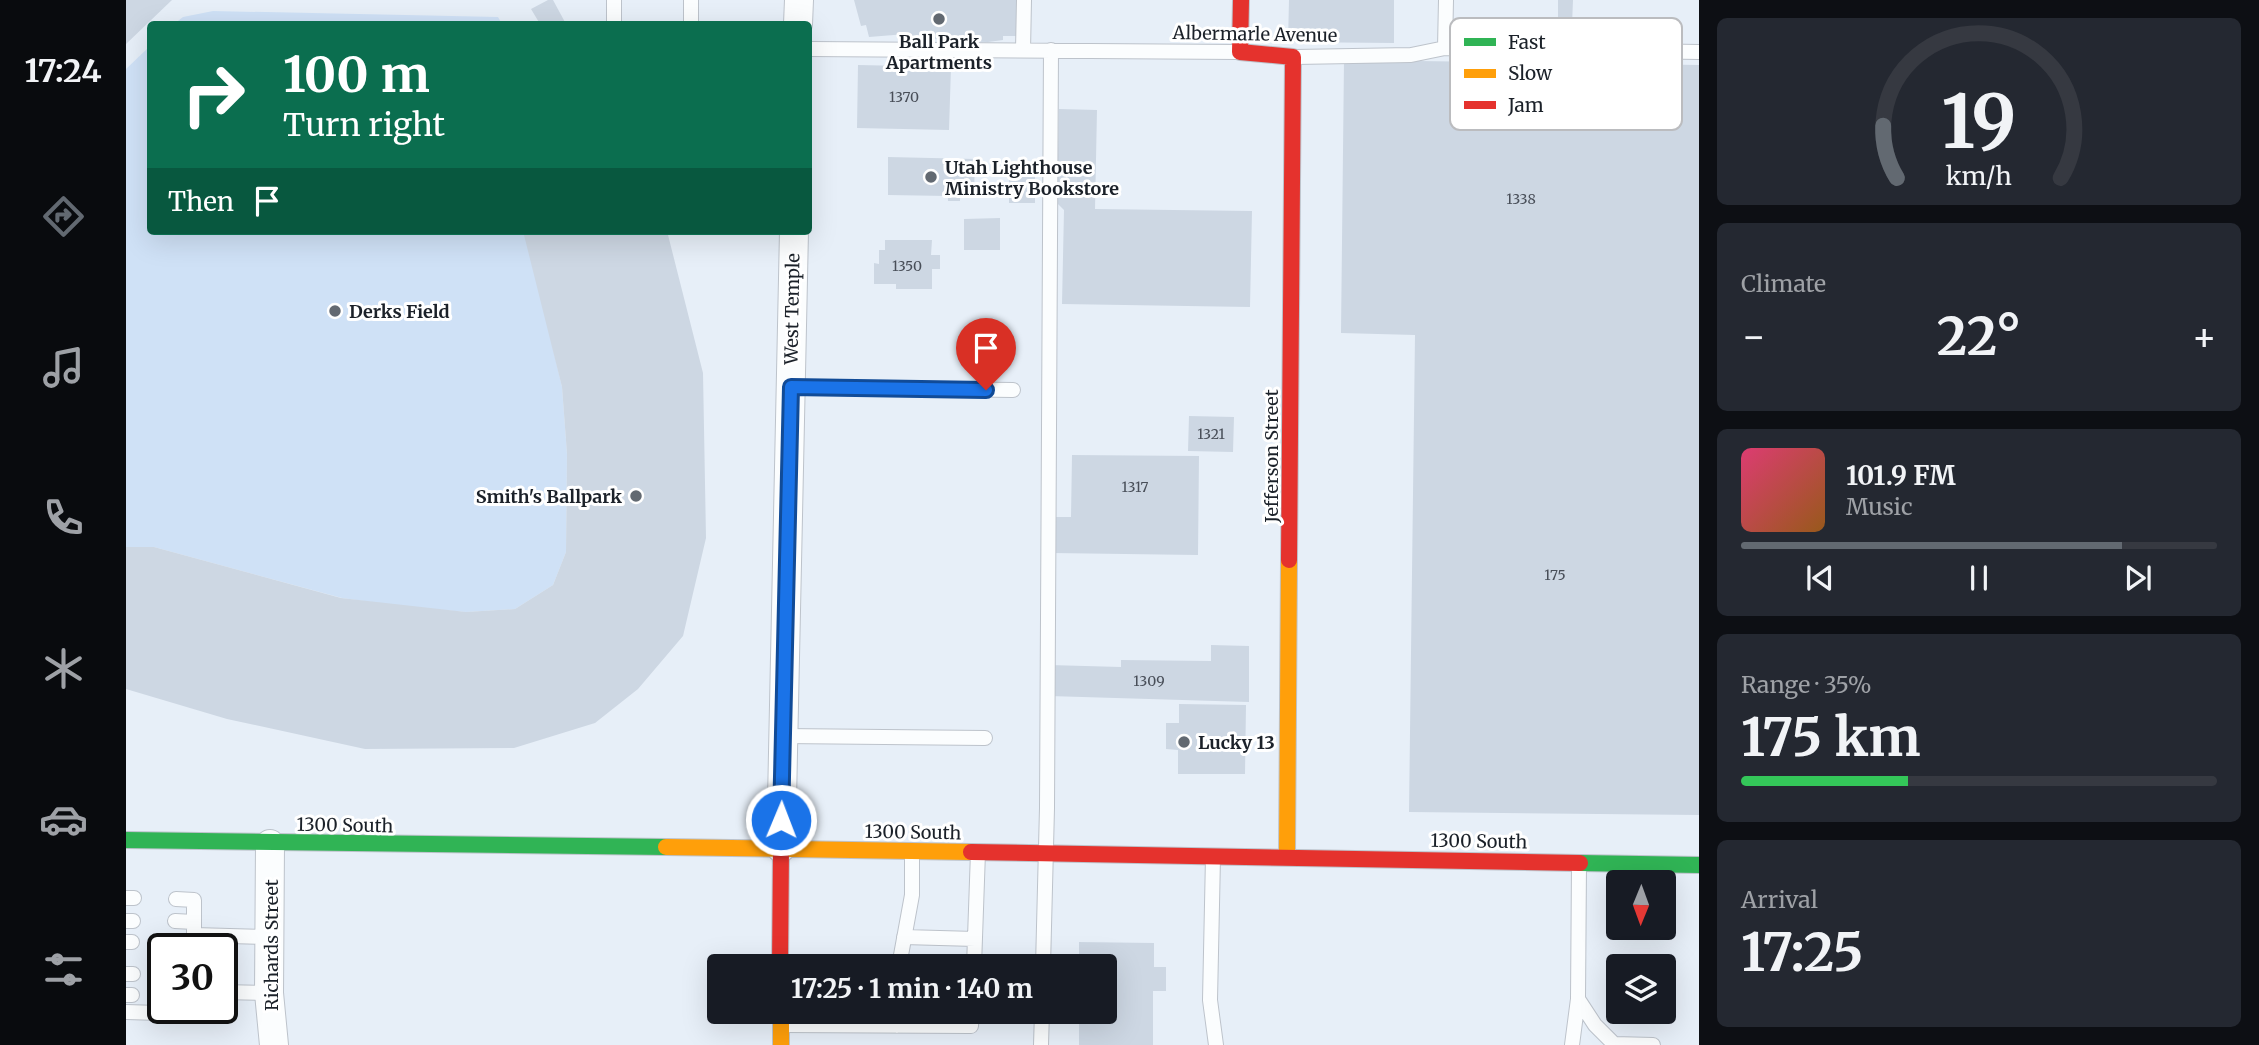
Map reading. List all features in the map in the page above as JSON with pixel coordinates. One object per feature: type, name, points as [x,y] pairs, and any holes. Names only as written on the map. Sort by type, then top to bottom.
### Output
[{"type":"main road","points":[[1240,52],[1241,0]]},
{"type":"main road","name":"Albermarle Avenue","points":[[1240,52],[1293,57]]},
{"type":"main road","name":"Jefferson Street","points":[[1287,856],[1293,57]]},
{"type":"main road","name":"1300 South","points":[[126,840],[1287,856],[1699,866]]},
{"type":"main road","points":[[780,954],[781,848]]},
{"type":"main road","points":[[780,1024],[781,1045]]},
{"type":"street","points":[[798,21],[799,0]]},
{"type":"street","name":"West Temple","points":[[781,848],[794,235]]},
{"type":"street","name":"Richards Street","points":[[270,844],[268,993],[274,1045]]},
{"type":"lane","points":[[614,0],[614,21]]},
{"type":"lane","points":[[691,0],[691,21]]},
{"type":"lane","points":[[1023,50],[1024,0]]},
{"type":"lane","points":[[1445,48],[1446,0]]},
{"type":"lane","name":"Albermarle Avenue","points":[[1293,57],[1411,55],[1450,48]]},
{"type":"lane","name":"Albermarle Avenue","points":[[812,49],[1240,52]]},
{"type":"lane","points":[[1043,954],[1051,50]]},
{"type":"lane","points":[[791,387],[1013,390]]},
{"type":"lane","points":[[783,736],[985,738]]},
{"type":"lane","points":[[901,954],[912,895],[912,851]]},
{"type":"lane","points":[[974,954],[978,852]]},
{"type":"lane","points":[[1213,856],[1210,1000],[1216,1045]]},
{"type":"lane","points":[[1572,1045],[1577,999],[1579,862]]},
{"type":"lane","points":[[176,899],[194,900],[194,933]]},
{"type":"lane","points":[[175,921],[189,933]]},
{"type":"lane","points":[[238,937],[270,937]]},
{"type":"lane","points":[[904,937],[975,939]]},
{"type":"lane","points":[[238,992],[268,993]]},
{"type":"lane","points":[[1577,999],[1595,1025],[1614,1044],[1653,1045]]},
{"type":"lane","points":[[126,1012],[147,1013]]},
{"type":"lane","points":[[950,1024],[971,1024]]},
{"type":"lane","points":[[1041,1045],[1042,1024]]},
{"type":"shaded area","points":[[213,11],[498,17],[500,21],[178,21],[183,17]]},
{"type":"shaded area","name":"Derks Field","points":[[147,49],[147,235],[526,235],[562,387],[567,454],[566,552],[553,585],[515,609],[466,612],[408,607],[342,598],[154,547],[126,547],[126,69]]},
{"type":"building","points":[[126,0],[172,0],[147,21],[126,44]]},
{"type":"building","points":[[553,0],[564,21],[538,21],[531,9]]},
{"type":"building","name":"Ball Park Apartments","points":[[854,0],[1018,0],[1017,36],[1003,36],[1003,40],[988,42],[953,41],[953,38],[906,40],[906,34],[869,37],[866,25],[861,26]]},
{"type":"building","points":[[1289,0],[1394,0],[1394,43],[1288,42]]},
{"type":"building","points":[[1558,0],[1573,0],[1572,18],[1558,18]]},
{"type":"building","points":[[1344,60],[1450,61],[1450,130],[1682,130],[1682,65],[1699,65],[1699,815],[1409,812],[1415,335],[1341,333]]},
{"type":"building","points":[[858,65],[951,67],[949,130],[857,128]]},
{"type":"building","points":[[1059,109],[1097,110],[1095,209],[1252,211],[1250,307],[1062,304],[1064,210],[1057,203]]},
{"type":"building","name":"Utah Lighthouse Ministry Bookstore","points":[[888,157],[975,159],[974,196],[960,195],[960,201],[948,201],[948,196],[888,195]]},
{"type":"building","points":[[1009,170],[1035,170],[1035,203],[1009,203]]},
{"type":"building","points":[[1000,218],[1000,250],[964,250],[964,219]]},
{"type":"building","name":"Smith's Ballpark","points":[[524,235],[668,235],[703,373],[706,538],[683,636],[638,689],[595,723],[514,748],[365,749],[227,719],[126,689],[126,547],[154,547],[341,598],[466,612],[515,609],[553,585],[566,552],[567,454],[562,387]]},
{"type":"building","points":[[885,240],[932,240],[931,255],[940,255],[940,269],[932,269],[932,289],[896,289],[896,284],[874,284],[874,263],[879,264],[879,250],[885,250]]},
{"type":"building","points":[[1189,416],[1234,417],[1233,452],[1188,451]]},
{"type":"building","points":[[1072,455],[1199,456],[1198,555],[1052,553],[1052,517],[1071,517]]},
{"type":"building","points":[[1211,645],[1249,646],[1249,702],[1049,696],[1049,665],[1121,667],[1121,660],[1211,661]]},
{"type":"building","points":[[1179,704],[1246,705],[1245,774],[1178,774],[1178,750],[1166,749],[1166,723],[1179,723]]},
{"type":"building","points":[[1079,942],[1154,943],[1154,967],[1166,967],[1166,991],[1153,991],[1153,1045],[1079,1045],[1079,1024],[1117,1024],[1117,954],[1079,954]]},
{"type":"traffic: fast","points":[[126,840],[666,847]]},
{"type":"traffic: fast","points":[[1580,863],[1699,865]]},
{"type":"traffic: slow","points":[[1287,856],[1289,560]]},
{"type":"traffic: slow","points":[[666,847],[971,852]]},
{"type":"traffic: slow","points":[[781,1024],[781,1045]]},
{"type":"traffic: jam","points":[[1241,0],[1240,52],[1293,57],[1289,560]]},
{"type":"traffic: jam","points":[[780,954],[781,848]]},
{"type":"traffic: jam","points":[[971,852],[1580,863]]},
{"type":"place","name":"Ball Park Apartments","points":[[939,19]]},
{"type":"place","name":"Utah Lighthouse Ministry Bookstore","points":[[931,177]]},
{"type":"place","name":"Derks Field","points":[[335,311]]},
{"type":"place","name":"Smith's Ballpark","points":[[636,496]]},
{"type":"place","name":"Lucky 13","points":[[1184,742]]},
{"type":"route","points":[[781,820],[791,387],[986,390]]}]
